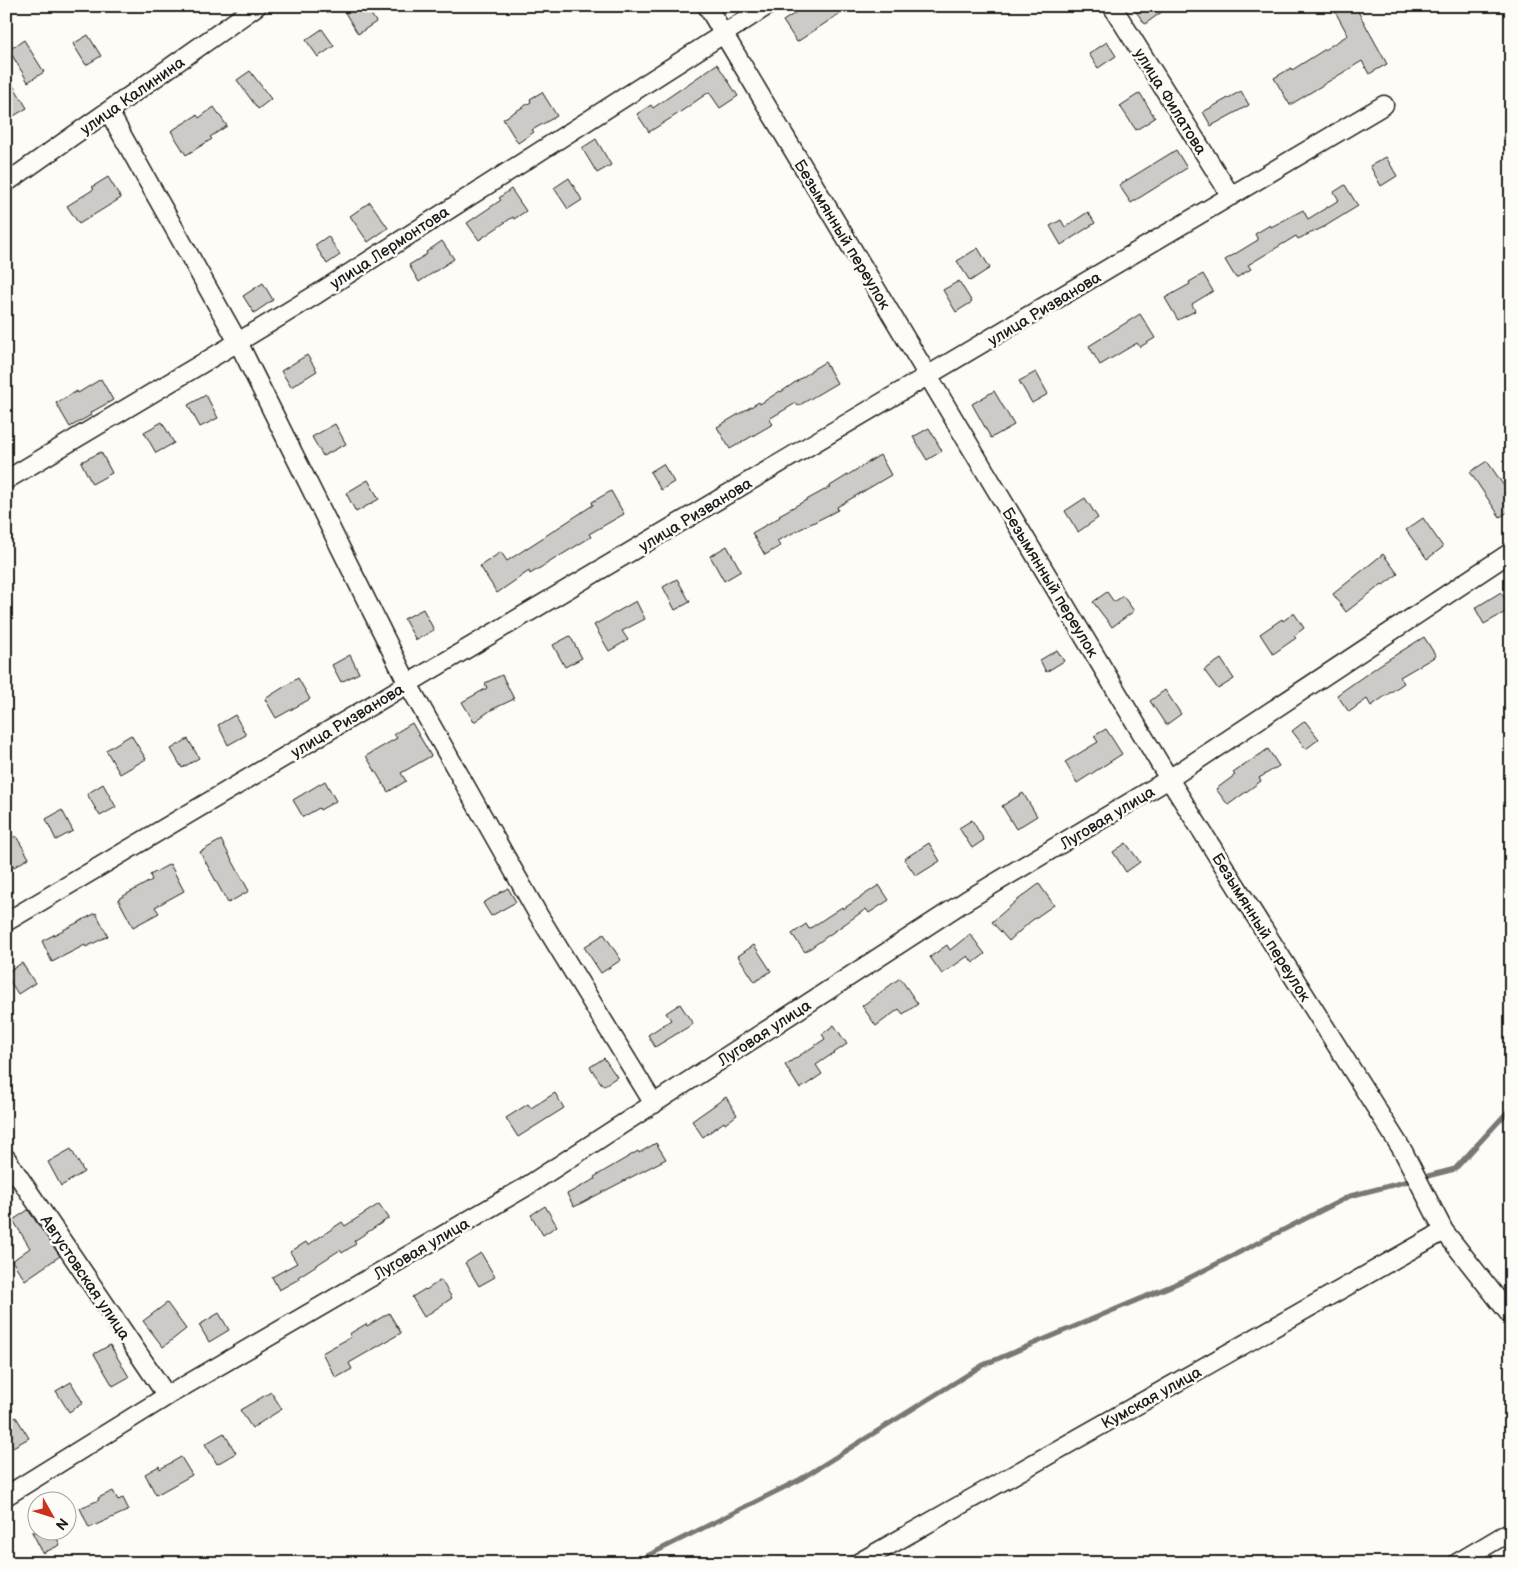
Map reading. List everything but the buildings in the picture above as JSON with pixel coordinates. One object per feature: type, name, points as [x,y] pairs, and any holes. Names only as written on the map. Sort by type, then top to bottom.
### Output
[{"type":"street","name":"улица Калинина","points":[[6,183],[258,6]]},
{"type":"street","name":"Безымянный переулок","points":[[708,6],[1170,780],[1403,1151],[1444,1231],[1511,1316]]},
{"type":"street","name":"улица Лермонтова","points":[[6,480],[238,342],[767,6]]},
{"type":"street","name":"улица Филатова","points":[[1112,6],[1231,196]]},
{"type":"street","name":"улица Ризванова","points":[[6,922],[1384,106]]},
{"type":"street","points":[[109,112],[238,342],[408,684],[539,916],[654,1104]]},
{"type":"street","name":"Луговая улица","points":[[6,1496],[167,1396],[524,1188],[967,900],[1170,780],[1511,552]]},
{"type":"street","name":"Августовская улица","points":[[6,1158],[167,1396]]},
{"type":"street","name":"Кумская улица","points":[[858,1563],[1444,1231]]},
{"type":"street","points":[[1457,1563],[1511,1531]]},
{"type":"waterway","points":[[633,1563],[799,1480],[983,1365],[1185,1280],[1350,1196],[1455,1169],[1511,1108]]}]
